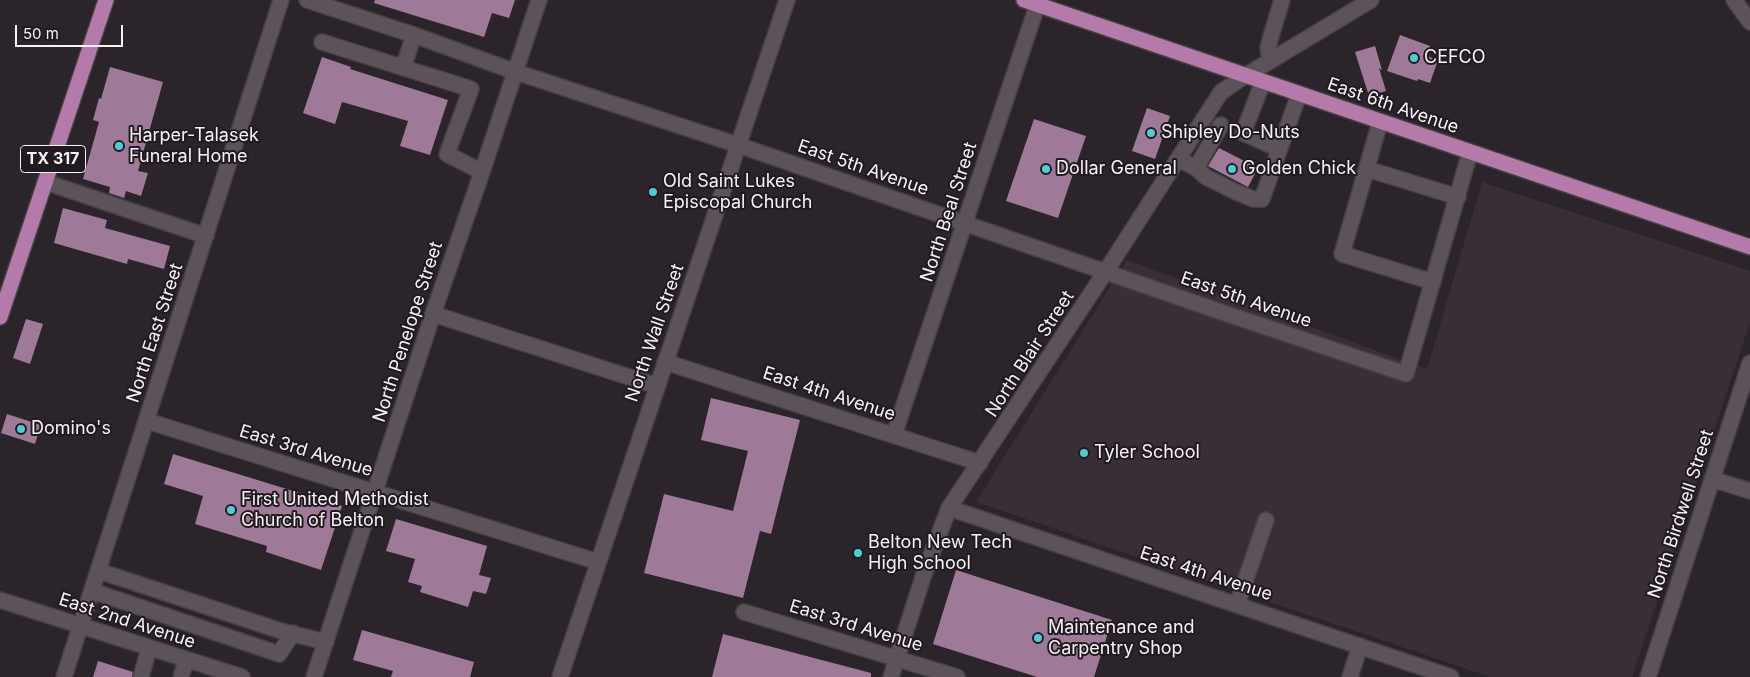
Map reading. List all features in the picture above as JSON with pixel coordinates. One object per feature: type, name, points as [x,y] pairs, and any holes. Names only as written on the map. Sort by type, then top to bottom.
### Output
[{"type":"main road","name":"TX 317","points":[[1,313],[5,288],[45,182],[106,0]]},
{"type":"main road","name":"East 6th Avenue","points":[[1034,2],[1244,76],[1750,247]]},
{"type":"street","name":"North East Street","points":[[64,677],[281,0]]},
{"type":"street","name":"East 5th Avenue","points":[[308,0],[344,5],[414,35],[516,72],[738,145],[1406,374],[1434,282]]},
{"type":"street","name":"North Penelope Street","points":[[314,677],[433,314],[539,0]]},
{"type":"street","name":"North Wall Street","points":[[560,677],[787,0]]},
{"type":"street","points":[[1270,60],[1268,48],[1270,36],[1282,0]]},
{"type":"street","name":"North Blair Street","points":[[891,677],[923,577],[949,508],[1106,271],[1221,92],[1270,60],[1371,0]]},
{"type":"street","points":[[1734,0],[1750,22]]},
{"type":"street","name":"North Beal Street","points":[[894,435],[965,223],[1034,2]]},
{"type":"street","points":[[403,68],[414,35]]},
{"type":"street","points":[[322,42],[471,89],[447,154],[482,172]]},
{"type":"street","points":[[1243,134],[1263,82]]},
{"type":"street","points":[[1178,159],[1196,168],[1206,177],[1253,199],[1262,199],[1299,94]]},
{"type":"street","points":[[1205,118],[1279,149]]},
{"type":"street","points":[[1380,122],[1342,254],[1434,282],[1470,152]]},
{"type":"street","points":[[1196,168],[1221,125]]},
{"type":"street","points":[[1367,169],[1458,198]]},
{"type":"street","points":[[45,182],[206,236]]},
{"type":"street","points":[[433,314],[657,386]]},
{"type":"street","name":"East 4th Avenue","points":[[665,362],[980,463]]},
{"type":"street","name":"North Birdwell Street","points":[[1648,677],[1750,363]]},
{"type":"street","name":"East 3rd Avenue","points":[[147,421],[598,562]]},
{"type":"street","points":[[1712,479],[1750,491]]},
{"type":"street","name":"East 4th Avenue","points":[[949,508],[1451,677]]},
{"type":"street","points":[[1237,605],[1266,520]]},
{"type":"street","points":[[99,571],[281,631],[326,642]]},
{"type":"street","points":[[92,591],[279,654],[293,633]]},
{"type":"street","name":"East 2nd Avenue","points":[[0,600],[81,625],[149,649],[242,677]]},
{"type":"street","name":"East 3rd Avenue","points":[[744,612],[957,677]]},
{"type":"street","points":[[1350,677],[1360,646]]},
{"type":"street","points":[[141,677],[149,649]]},
{"type":"street","points":[[181,677],[186,660]]},
{"type":"shaded area","points":[[1482,182],[1750,271],[1750,322],[1632,677],[1490,677],[976,502],[1127,260],[1427,369]]},
{"type":"building","points":[[375,0],[515,0],[509,18],[492,13],[484,37],[374,3]]},
{"type":"building","name":"CEFCO","points":[[1400,35],[1430,46],[1427,56],[1438,60],[1430,83],[1418,79],[1417,81],[1387,71]]},
{"type":"building","name":"CEFCO","points":[[1375,46],[1386,91],[1369,96],[1355,52]]},
{"type":"building","points":[[322,57],[351,67],[350,69],[448,100],[430,155],[400,146],[408,121],[342,102],[335,124],[303,113]]},
{"type":"building","name":"Harper-Talasek Funeral Home","points":[[110,67],[163,82],[138,171],[148,173],[141,196],[126,191],[124,198],[109,193],[110,187],[83,179],[99,122],[93,120]]},
{"type":"building","name":"Shipley Do-Nuts","points":[[1147,108],[1170,116],[1155,159],[1132,151]]},
{"type":"building","name":"Dollar General","points":[[1034,119],[1086,136],[1058,218],[1006,201]]},
{"type":"building","name":"Golden Chick","points":[[1219,148],[1258,168],[1248,187],[1208,166]]},
{"type":"building","points":[[63,208],[107,220],[105,228],[170,246],[164,269],[128,259],[127,264],[54,243]]},
{"type":"building","points":[[26,319],[43,324],[30,364],[13,358]]},
{"type":"building","points":[[711,398],[800,420],[771,534],[760,531],[743,598],[644,573],[664,494],[733,511],[748,451],[701,440]]},
{"type":"building","name":"Domino's","points":[[7,414],[41,425],[35,444],[1,433]]},
{"type":"building","points":[[173,454],[342,506],[321,570],[266,552],[267,546],[195,524],[203,496],[164,484]]},
{"type":"building","points":[[396,519],[487,546],[479,575],[491,578],[486,594],[473,591],[468,607],[420,592],[422,586],[408,582],[415,559],[386,551]]},
{"type":"building","points":[[956,570],[1112,620],[1094,677],[1037,677],[933,644]]},
{"type":"building","points":[[362,630],[474,662],[470,677],[391,677],[393,671],[353,660]]},
{"type":"building","points":[[723,634],[871,673],[871,677],[712,677]]},
{"type":"building","points":[[98,661],[133,672],[132,677],[93,677]]},
{"type":"place","name":"CEFCO","points":[[1414,58]]},
{"type":"place","name":"Shipley Do-Nuts","points":[[1151,133]]},
{"type":"place","name":"Harper-Talasek Funeral Home","points":[[119,146]]},
{"type":"place","name":"Dollar General","points":[[1046,169]]},
{"type":"place","name":"Golden Chick","points":[[1232,169]]},
{"type":"place","name":"Old Saint Lukes Episcopal Church","points":[[653,192]]},
{"type":"place","name":"Domino's","points":[[21,429]]},
{"type":"place","name":"Tyler School","points":[[1084,453]]},
{"type":"place","name":"First United Methodist Church of Belton","points":[[231,510]]},
{"type":"place","name":"Belton New Tech High School","points":[[858,553]]},
{"type":"place","name":"Maintenance and Carpentry Shop","points":[[1038,638]]}]
